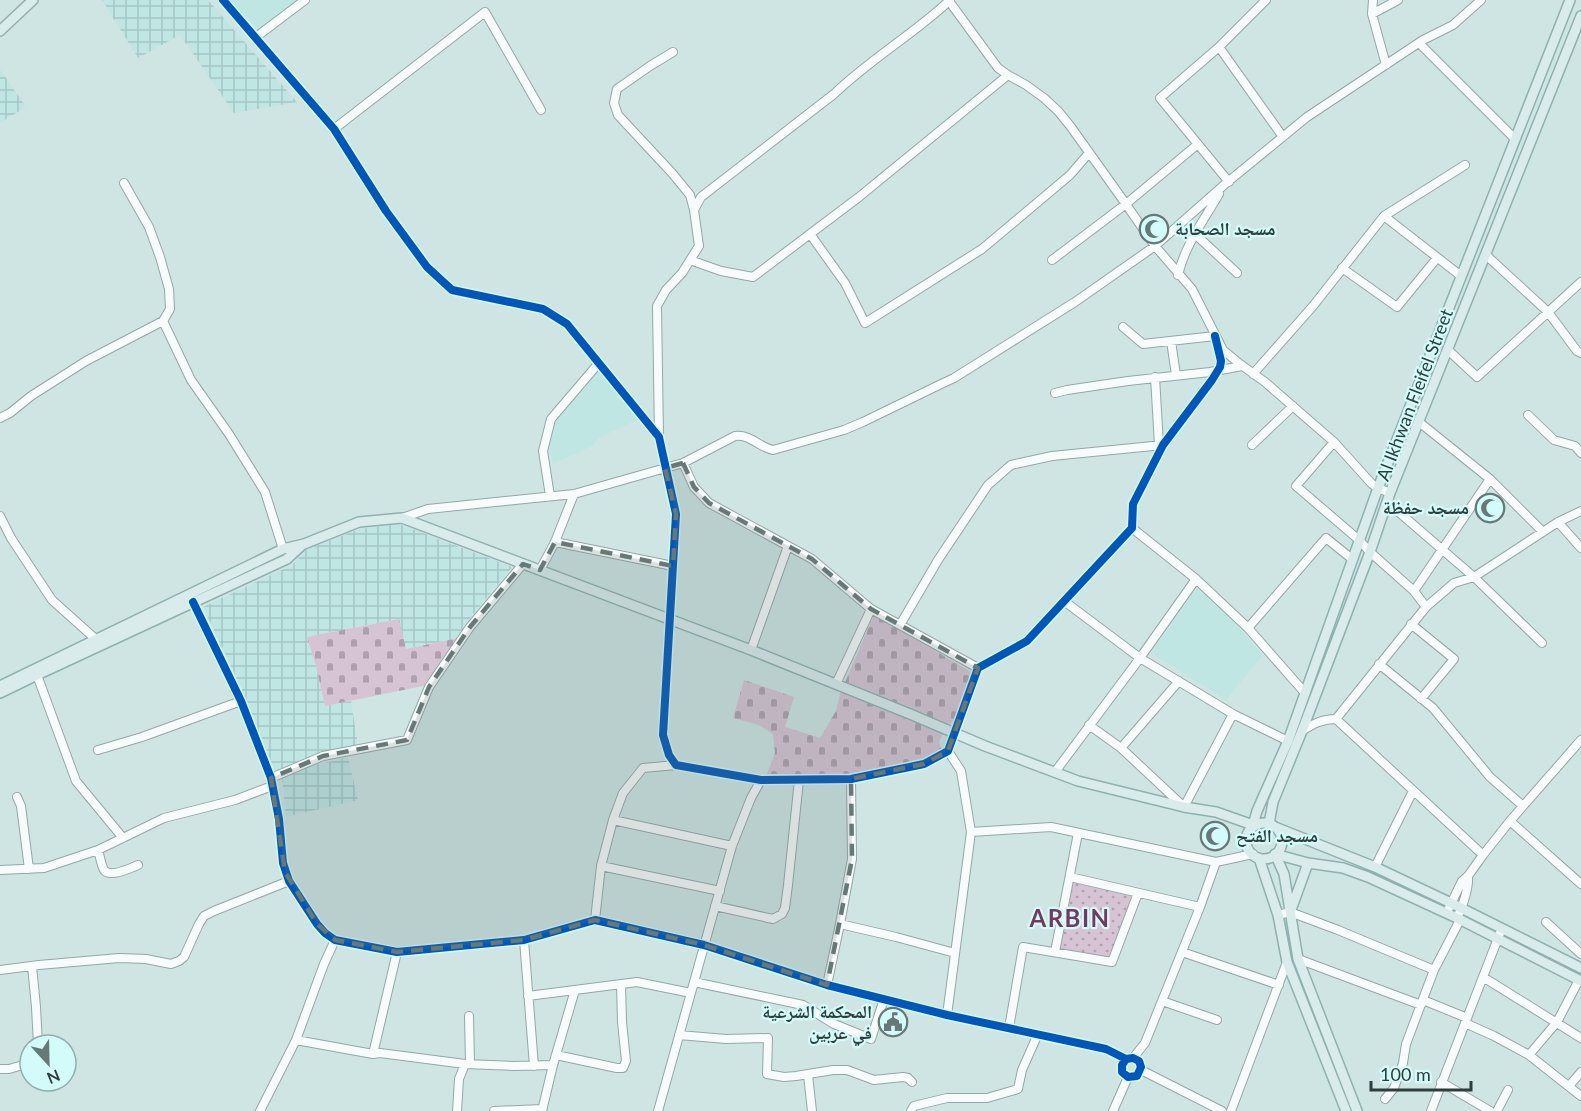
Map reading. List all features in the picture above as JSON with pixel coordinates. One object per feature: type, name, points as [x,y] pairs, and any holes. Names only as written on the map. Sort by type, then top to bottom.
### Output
[{"type":"main road","points":[[0,31],[33,0]]},
{"type":"main road","name":"Al Ikhwan Fleifel Street","points":[[1253,825],[1288,741],[1378,488],[1570,0]]},
{"type":"main road","name":"Al Ikhwan Fleifel Street","points":[[1272,825],[1273,802],[1370,552],[1388,498],[1581,16]]},
{"type":"main road","points":[[0,693],[283,549],[304,544],[359,522],[402,518],[751,650],[985,746],[1078,781],[1184,807],[1216,812],[1253,825],[1260,823],[1272,825],[1375,867],[1451,903],[1460,915],[1497,939],[1580,981]]},
{"type":"main road","points":[[0,686],[287,559],[304,544]]},
{"type":"main road","points":[[1253,825],[1246,843],[1248,849],[1256,856],[1278,915],[1287,962],[1346,1111]]},
{"type":"main road","points":[[1256,856],[1270,857],[1281,846],[1280,832],[1272,825]]},
{"type":"main road","points":[[1275,854],[1308,863],[1343,868],[1446,913],[1502,928],[1581,968]]},
{"type":"main road","points":[[1275,854],[1284,874],[1298,959],[1358,1111]]},
{"type":"main road","points":[[1290,912],[1308,863]]},
{"type":"street","points":[[223,0],[334,129],[386,211],[427,267],[452,290],[543,309],[567,324],[658,437]]},
{"type":"street","points":[[256,37],[305,0]]},
{"type":"street","points":[[1227,184],[1160,98],[1219,47],[1266,0]]},
{"type":"street","points":[[1373,0],[1372,14],[1386,65]]},
{"type":"street","points":[[1372,14],[1398,0]]},
{"type":"street","points":[[402,518],[428,509],[574,494],[683,463],[735,436],[747,437],[773,450],[844,430],[863,422],[954,378],[1075,302],[1155,246],[1330,100],[1419,43],[1453,25],[1481,0]]},
{"type":"street","points":[[694,210],[700,197],[834,94],[852,76],[949,1],[998,68],[1026,85],[1058,111],[1155,246],[1192,289],[1223,350],[1265,382],[1334,442],[1388,498],[1542,643]]},
{"type":"street","points":[[334,129],[485,12],[541,110]]},
{"type":"street","points":[[1419,43],[1515,139]]},
{"type":"street","points":[[1219,47],[1283,137]]},
{"type":"street","points":[[673,52],[617,89],[614,104],[618,115],[690,195],[699,246],[682,273],[666,290],[657,306],[658,437],[676,514],[663,735],[669,755],[676,765]]},
{"type":"street","points":[[690,260],[721,271],[753,277],[868,190],[1008,75]]},
{"type":"street","points":[[1052,260],[1126,204],[1198,144]]},
{"type":"street","points":[[810,234],[845,283],[865,323],[982,249],[1070,175],[1089,153]]},
{"type":"street","points":[[1253,375],[1313,306],[1384,216],[1465,165]]},
{"type":"street","points":[[0,418],[86,361],[163,321],[170,309],[169,289],[160,257],[148,227],[124,183]]},
{"type":"street","points":[[1178,275],[1195,234],[1227,184]]},
{"type":"street","points":[[1384,216],[1461,276]]},
{"type":"street","points":[[1195,234],[1237,273]]},
{"type":"street","points":[[1485,255],[1548,312],[1577,351],[1581,353]]},
{"type":"street","points":[[1342,268],[1397,307],[1437,258]]},
{"type":"street","points":[[1448,350],[1477,377],[1581,282]]},
{"type":"street","points":[[163,321],[191,380],[229,434],[265,492],[283,549]]},
{"type":"street","points":[[1123,327],[1143,344],[1215,336]]},
{"type":"street","points":[[595,920],[601,866],[613,820],[623,793],[644,768],[676,765],[762,780],[851,779],[924,764],[948,752],[978,669],[1027,641],[1132,528],[1133,504],[1161,445],[1220,367],[1221,361],[1215,336]]},
{"type":"street","points":[[1171,341],[1176,375]]},
{"type":"street","points":[[550,496],[543,451],[551,418],[598,363]]},
{"type":"street","points":[[1055,393],[1242,366]]},
{"type":"street","points":[[1155,377],[1161,445]]},
{"type":"street","points":[[1252,445],[1293,406]]},
{"type":"street","points":[[1528,415],[1554,440],[1575,446],[1581,453]]},
{"type":"street","points":[[1419,422],[1490,479],[1543,532]]},
{"type":"street","points":[[1334,442],[1296,486],[1414,591],[1426,607]]},
{"type":"street","points":[[900,625],[938,560],[988,485],[1011,465],[1052,456],[1161,445]]},
{"type":"street","points":[[683,463],[694,487],[709,503],[812,559],[871,609],[978,669]]},
{"type":"street","points":[[1414,591],[1490,479]]},
{"type":"street","points":[[540,570],[555,542],[574,494]]},
{"type":"street","points":[[1336,719],[1411,624],[1426,607],[1454,583],[1474,577],[1558,522],[1581,511]]},
{"type":"street","points":[[0,516],[11,538],[52,600],[100,642]]},
{"type":"street","points":[[1558,522],[1581,548]]},
{"type":"street","points":[[1132,528],[1196,579],[1248,628],[1305,693]]},
{"type":"street","points":[[1248,628],[1326,538],[1352,559]]},
{"type":"street","points":[[555,542],[673,566]]},
{"type":"street","points":[[751,650],[788,546]]},
{"type":"street","points":[[0,870],[44,868],[98,850],[164,818],[235,800],[323,756],[407,740],[429,687],[470,627],[523,564]]},
{"type":"street","points":[[1054,772],[1196,579]]},
{"type":"street","points":[[193,602],[241,701],[272,782],[279,819],[283,863],[289,881],[325,933],[347,943],[397,952],[524,940],[595,920],[704,945],[827,986],[947,1015],[1106,1049],[1129,1058],[1139,1061],[1141,1070],[1137,1076],[1128,1077],[1122,1072],[1123,1062],[1129,1058],[1145,1044],[1216,862]]},
{"type":"street","points":[[1064,602],[1140,658],[1233,714],[1288,741]]},
{"type":"street","points":[[836,684],[871,609]]},
{"type":"street","points":[[1411,624],[1454,659],[1421,699]]},
{"type":"street","points":[[1379,664],[1432,708],[1490,777],[1523,806]]},
{"type":"street","points":[[37,675],[76,781],[123,838]]},
{"type":"street","points":[[1121,748],[1179,681]]},
{"type":"street","points":[[98,750],[142,737],[241,701]]},
{"type":"street","points":[[1089,725],[1121,748],[1184,807],[1233,714]]},
{"type":"street","points":[[1302,731],[1326,719],[1336,719],[1483,855]]},
{"type":"street","points":[[1446,913],[1462,881],[1510,821],[1581,740]]},
{"type":"street","points":[[947,1015],[971,832],[961,771],[948,752]]},
{"type":"street","points":[[827,986],[852,859],[851,779]]},
{"type":"street","points":[[658,1111],[732,846],[751,798],[762,780]]},
{"type":"street","points":[[715,906],[773,919],[782,914],[785,908],[799,780]]},
{"type":"street","points":[[1375,867],[1413,791]]},
{"type":"street","points":[[17,797],[21,806],[29,869]]},
{"type":"street","points":[[613,820],[732,846]]},
{"type":"street","points":[[1510,821],[1581,884]]},
{"type":"street","points":[[971,832],[1051,827],[1216,862],[1256,856]]},
{"type":"street","points":[[1055,952],[1078,833]]},
{"type":"street","points":[[98,850],[104,870],[108,873],[115,873],[138,865]]},
{"type":"street","points":[[601,866],[720,891]]},
{"type":"street","points":[[1385,1099],[1394,1088],[1403,1063],[1406,1044],[1434,970],[1460,915],[1469,884],[1468,876]]},
{"type":"street","points":[[1070,878],[1200,907]]},
{"type":"street","points":[[0,970],[119,958],[146,959],[171,964],[179,962],[184,957],[204,916],[289,881]]},
{"type":"street","points":[[1009,1028],[1023,947],[1112,962],[1138,893]]},
{"type":"street","points":[[1278,915],[1290,912],[1434,970]]},
{"type":"street","points":[[1546,922],[1581,954]]},
{"type":"street","points":[[840,924],[955,953]]},
{"type":"street","points":[[1431,1111],[1502,928]]},
{"type":"street","points":[[260,1111],[296,1040],[335,939]]},
{"type":"street","points":[[524,940],[534,1066]]},
{"type":"street","points":[[373,1054],[397,952]]},
{"type":"street","points":[[1182,952],[1279,985]]},
{"type":"street","points":[[1298,959],[1466,1020],[1529,1055],[1581,1096]]},
{"type":"street","points":[[1232,1111],[1287,962]]},
{"type":"street","points":[[32,966],[37,1033]]},
{"type":"street","points":[[1483,977],[1581,1038]]},
{"type":"street","points":[[1529,1055],[1557,1022],[1580,981]]},
{"type":"street","points":[[528,996],[628,982],[691,993]]},
{"type":"street","points":[[694,982],[802,1005],[834,1024],[871,1039],[884,999]]},
{"type":"street","points":[[556,1055],[617,1068],[625,1065],[621,984]]},
{"type":"street","points":[[494,1111],[542,1110],[575,990]]},
{"type":"street","points":[[1162,1001],[1217,1020]]},
{"type":"street","points":[[458,1111],[459,1079],[468,1064],[468,1016]]},
{"type":"street","points":[[911,1111],[914,1106],[946,1098],[987,1098],[1018,1089],[1022,1070],[1038,1034]]},
{"type":"street","points":[[679,1035],[726,1039],[768,1038],[767,1074],[784,1077],[847,1070],[874,1080],[903,1077],[909,1078],[912,1082]]},
{"type":"street","points":[[296,1040],[373,1054],[468,1064],[553,1065]]},
{"type":"street","points":[[0,1069],[18,1066]]},
{"type":"street","points":[[1141,1070],[1222,1111]]},
{"type":"street","points":[[1569,1086],[1581,1072]]},
{"type":"street","points":[[808,1075],[812,1111]]},
{"type":"street","points":[[1113,1111],[1128,1077]]},
{"type":"street","points":[[1442,1083],[1490,1111]]},
{"type":"street","points":[[1497,1111],[1508,1090]]},
{"type":"highlighted area","points":[[683,463],[694,487],[709,503],[812,559],[871,609],[978,668],[948,751],[924,764],[851,779],[852,859],[827,985],[704,945],[595,920],[524,940],[397,952],[335,940],[317,924],[285,872],[271,778],[323,756],[407,740],[429,687],[470,627],[523,564],[540,570],[555,542],[673,566],[676,514],[665,468]]},
{"type":"shaded area","points":[[102,0],[208,0],[297,102],[234,113],[180,35],[138,58]]},
{"type":"shaded area","points":[[228,0],[311,0],[264,34]]},
{"type":"shaded area","points":[[0,69],[26,107],[0,123]]},
{"type":"shaded area","points":[[596,368],[639,419],[599,438],[592,446],[553,464],[548,443],[557,417]]},
{"type":"shaded area","points":[[399,524],[512,567],[466,623],[458,638],[405,649],[399,619],[307,637],[325,706],[351,701],[358,746],[322,752],[275,771],[244,694],[203,607],[292,565],[307,549],[360,529]]},
{"type":"shaded area","points":[[1197,588],[1228,616],[1263,655],[1226,700],[1151,653]]},
{"type":"shaded area","points":[[348,757],[358,800],[286,817],[282,777],[312,766]]},
{"type":"green space","points":[[874,615],[971,672],[956,719],[946,727],[939,742],[941,749],[922,760],[850,774],[767,774],[775,753],[773,734],[759,725],[733,718],[744,680],[794,697],[785,727],[820,738],[836,711],[840,694]]},
{"type":"green space","points":[[399,619],[406,649],[458,638],[428,685],[325,706],[307,637]]},
{"type":"green space","points":[[1072,881],[1133,895],[1110,959],[1058,950]]},
{"type":"cycle path","points":[[223,0],[334,129],[386,211],[427,267],[452,290],[543,309],[567,324],[659,437],[676,514],[663,735],[669,755],[676,765],[761,780],[851,779],[924,764],[948,751],[978,668],[1027,641],[1132,528],[1133,504],[1163,445],[1220,367],[1221,361],[1215,336]]},
{"type":"cycle path","points":[[193,602],[241,701],[271,778],[279,819],[283,863],[289,881],[317,924],[335,940],[397,952],[524,940],[595,920],[704,945],[827,985],[947,1015],[1106,1049],[1126,1059],[1133,1058],[1139,1061],[1141,1067],[1137,1076],[1128,1077],[1122,1072],[1122,1065],[1126,1059]]},
{"type":"place","name":"مسجد الصحابة","points":[[1154,229]]},
{"type":"place","name":"مسجد حفظة","points":[[1490,508]]},
{"type":"place","name":"مسجد الفتح","points":[[1215,836]]},
{"type":"place","name":"المحكمة الشرعية في عربين","points":[[893,1022]]},
{"type":"district","name":"ARBIN","points":[[1070,919]]}]
